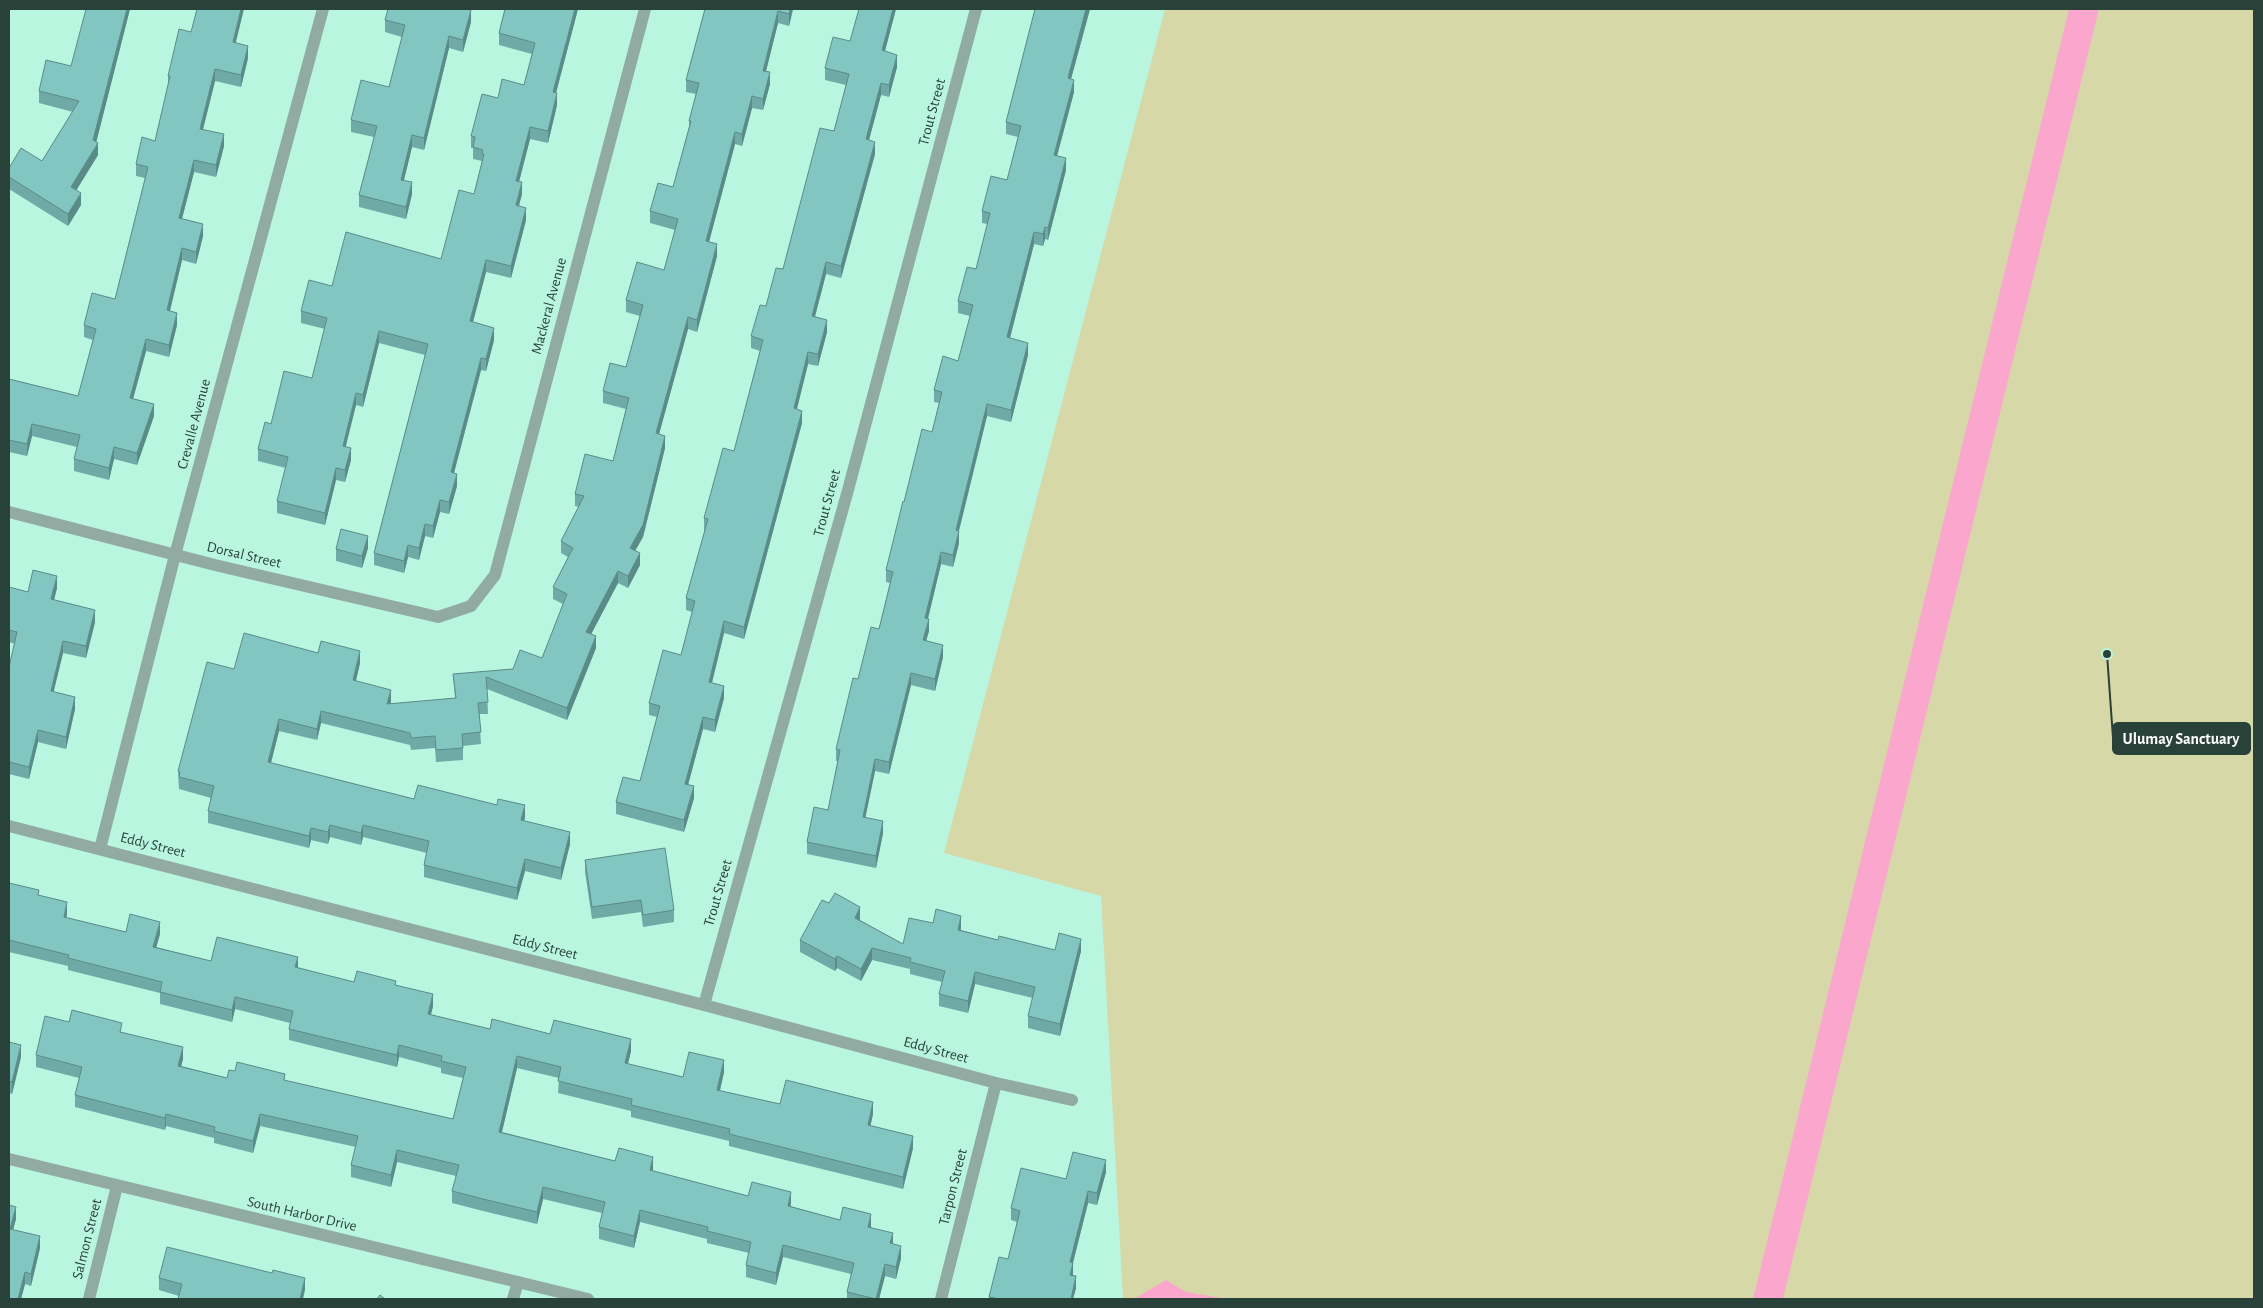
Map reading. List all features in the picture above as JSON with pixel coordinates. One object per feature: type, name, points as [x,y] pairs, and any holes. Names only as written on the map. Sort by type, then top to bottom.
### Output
[{"type":"street","name":"Crevalle Avenue","points":[[100,848],[175,555],[323,9]]},
{"type":"street","name":"Mackeral Avenue","points":[[471,606],[495,575],[645,9]]},
{"type":"street","name":"Trout Street","points":[[704,1005],[848,490],[976,9]]},
{"type":"street","name":"Dorsal Street","points":[[9,512],[175,555],[438,617],[471,606]]},
{"type":"street","name":"Eddy Street","points":[[9,826],[704,1005],[996,1083],[1072,1100]]},
{"type":"street","name":"Tarpon Street","points":[[941,1299],[996,1083]]},
{"type":"street","name":"South Harbor Drive","points":[[9,1158],[117,1186],[588,1299]]},
{"type":"street","name":"Salmon Street","points":[[89,1299],[117,1186]]},
{"type":"street","points":[[514,1299],[518,1282]]},
{"type":"green space","points":[[1165,9],[2254,9],[2254,1299],[1123,1299],[1101,896],[944,853]]},
{"type":"shaded area","points":[[1166,1280],[1186,1292],[1227,1299],[1134,1299]]},
{"type":"building","points":[[86,9],[127,9],[93,140],[98,143],[71,187],[81,193],[68,214],[9,177],[9,168],[21,148],[42,161],[79,101],[39,91],[46,60],[71,66]]},
{"type":"building","points":[[197,9],[241,9],[233,42],[248,46],[241,75],[215,69],[200,129],[224,134],[216,165],[194,160],[179,218],[203,224],[196,252],[182,248],[167,310],[177,313],[169,345],[146,339],[130,398],[154,404],[137,453],[114,447],[109,468],[74,459],[80,435],[32,424],[27,444],[9,440],[9,379],[78,396],[96,329],[84,325],[92,293],[115,299],[148,167],[136,164],[142,137],[155,141],[179,29],[191,32]]},
{"type":"building","points":[[388,9],[471,10],[463,40],[449,36],[424,138],[412,135],[401,180],[412,182],[406,207],[359,195],[377,126],[351,120],[361,80],[389,87],[405,25],[385,20]]},
{"type":"building","points":[[505,9],[575,9],[553,92],[557,93],[548,131],[530,127],[516,181],[522,182],[516,205],[526,208],[511,266],[486,260],[470,321],[494,328],[486,359],[481,358],[451,472],[457,474],[449,502],[440,500],[433,526],[425,524],[419,548],[408,545],[404,561],[374,553],[428,344],[379,331],[363,395],[356,393],[343,446],[351,448],[345,470],[336,468],[325,513],[277,501],[288,457],[258,449],[265,422],[271,424],[284,371],[312,378],[327,318],[301,311],[309,280],[332,286],[346,232],[441,259],[459,190],[474,194],[484,154],[482,153],[483,150],[473,147],[475,137],[471,136],[482,94],[498,98],[502,79],[524,85],[535,43],[499,33]]},
{"type":"building","points":[[705,9],[790,9],[789,14],[778,11],[763,71],[770,72],[763,99],[752,96],[742,134],[735,132],[706,241],[717,244],[697,320],[688,317],[656,433],[665,436],[643,525],[630,548],[640,553],[628,576],[618,571],[586,632],[596,636],[567,708],[486,677],[488,702],[478,703],[481,732],[462,734],[463,748],[436,750],[435,736],[411,738],[410,733],[321,711],[317,729],[279,719],[268,762],[414,799],[418,785],[497,805],[498,799],[525,805],[521,820],[570,832],[561,868],[525,859],[517,888],[424,865],[429,841],[363,825],[361,833],[330,825],[328,832],[311,828],[309,836],[208,811],[214,786],[179,777],[180,772],[178,771],[207,662],[234,669],[244,633],[318,653],[321,641],[360,651],[353,680],[391,690],[387,704],[456,698],[453,674],[513,669],[520,650],[542,658],[567,594],[553,587],[573,548],[561,541],[584,496],[575,494],[585,454],[613,461],[629,398],[603,391],[610,363],[626,367],[643,305],[626,300],[637,262],[664,270],[678,219],[650,211],[658,183],[673,187],[691,121],[689,121],[699,83],[686,80]]},
{"type":"building","points":[[859,9],[893,9],[882,50],[897,55],[889,85],[881,83],[866,139],[875,142],[841,266],[826,262],[812,316],[827,320],[818,354],[808,352],[794,408],[802,411],[744,627],[724,621],[709,682],[724,686],[715,720],[703,717],[685,784],[694,786],[684,820],[616,802],[623,777],[640,781],[660,706],[649,703],[663,650],[681,655],[695,601],[686,598],[708,519],[704,518],[723,448],[734,451],[763,340],[751,336],[760,305],[766,306],[776,268],[783,269],[820,128],[834,131],[849,74],[825,68],[833,37],[850,41]]},
{"type":"building","points":[[1035,9],[1086,9],[1068,78],[1074,80],[1054,155],[1066,158],[1048,228],[1045,227],[1043,234],[1034,232],[1007,337],[1028,343],[1011,410],[987,404],[956,530],[959,531],[953,555],[941,552],[925,618],[929,619],[923,640],[943,645],[935,679],[911,673],[889,762],[875,759],[863,817],[883,821],[876,856],[807,842],[814,807],[828,810],[840,750],[836,749],[853,678],[858,679],[871,627],[879,629],[893,572],[886,570],[922,429],[932,432],[942,392],[934,390],[943,356],[958,361],[973,305],[958,301],[967,267],[976,269],[990,213],[982,211],[991,176],[1007,180],[1021,126],[1006,122]]},
{"type":"building","points":[[341,529],[368,536],[362,556],[336,549]]},
{"type":"building","points":[[33,570],[57,576],[51,599],[95,610],[86,646],[63,641],[51,691],[75,697],[66,737],[38,730],[29,767],[9,762],[9,667],[17,632],[9,630],[9,587],[28,592]]},
{"type":"building","points":[[665,848],[674,910],[643,915],[641,900],[592,907],[585,860]]},
{"type":"building","points":[[9,883],[39,890],[38,895],[67,902],[64,917],[126,932],[130,914],[160,922],[153,947],[211,961],[217,937],[298,957],[295,967],[354,982],[357,971],[396,981],[395,985],[433,994],[428,1014],[490,1029],[492,1019],[550,1034],[554,1020],[631,1039],[625,1063],[683,1077],[689,1052],[724,1060],[717,1090],[780,1104],[786,1080],[873,1102],[868,1125],[913,1136],[903,1177],[729,1134],[730,1129],[631,1105],[632,1099],[558,1081],[561,1067],[517,1056],[499,1132],[615,1161],[619,1148],[653,1157],[650,1170],[748,1196],[752,1182],[791,1192],[788,1206],[840,1220],[843,1207],[871,1214],[868,1227],[893,1233],[890,1243],[901,1246],[896,1267],[885,1264],[876,1299],[847,1292],[854,1263],[783,1245],[776,1273],[746,1265],[751,1242],[707,1231],[708,1227],[640,1210],[634,1236],[599,1227],[605,1202],[543,1187],[537,1212],[483,1199],[452,1191],[459,1165],[397,1150],[391,1175],[351,1165],[358,1136],[260,1114],[253,1141],[214,1131],[215,1127],[166,1114],[165,1118],[75,1095],[82,1067],[36,1055],[45,1016],[69,1022],[72,1010],[122,1023],[120,1032],[183,1047],[178,1066],[227,1078],[229,1070],[235,1071],[237,1062],[285,1074],[284,1080],[453,1119],[466,1067],[441,1061],[442,1056],[399,1045],[397,1055],[289,1029],[293,1011],[235,997],[232,1010],[160,992],[162,982],[68,958],[69,955],[9,940]]},
{"type":"building","points":[[835,893],[860,907],[855,918],[903,944],[909,918],[933,923],[936,909],[961,916],[958,930],[998,940],[999,936],[1055,950],[1059,933],[1081,939],[1060,1024],[1028,1016],[1035,987],[975,972],[968,1001],[939,994],[945,971],[910,962],[911,958],[872,948],[861,969],[837,956],[835,959],[800,940],[822,900],[829,903]]},
{"type":"building","points":[[9,1042],[21,1045],[12,1082],[9,1081]]},
{"type":"building","points":[[1073,1152],[1106,1160],[1097,1193],[1088,1191],[1070,1262],[1073,1263],[1070,1275],[1076,1276],[1071,1299],[1000,1299],[989,1297],[999,1257],[1008,1259],[1020,1211],[1011,1208],[1021,1168],[1066,1179]]},
{"type":"building","points":[[9,1205],[16,1207],[10,1229],[40,1236],[31,1274],[25,1272],[18,1299],[9,1299]]},
{"type":"building","points":[[167,1247],[272,1273],[273,1270],[305,1278],[300,1299],[178,1299],[182,1284],[159,1278]]},
{"type":"building","points":[[380,1295],[385,1299],[377,1299]]},
{"type":"waterway","points":[[1768,1299],[2084,9]]},
{"type":"place","name":"Ulumay Sanctuary","points":[[2107,654]]}]
